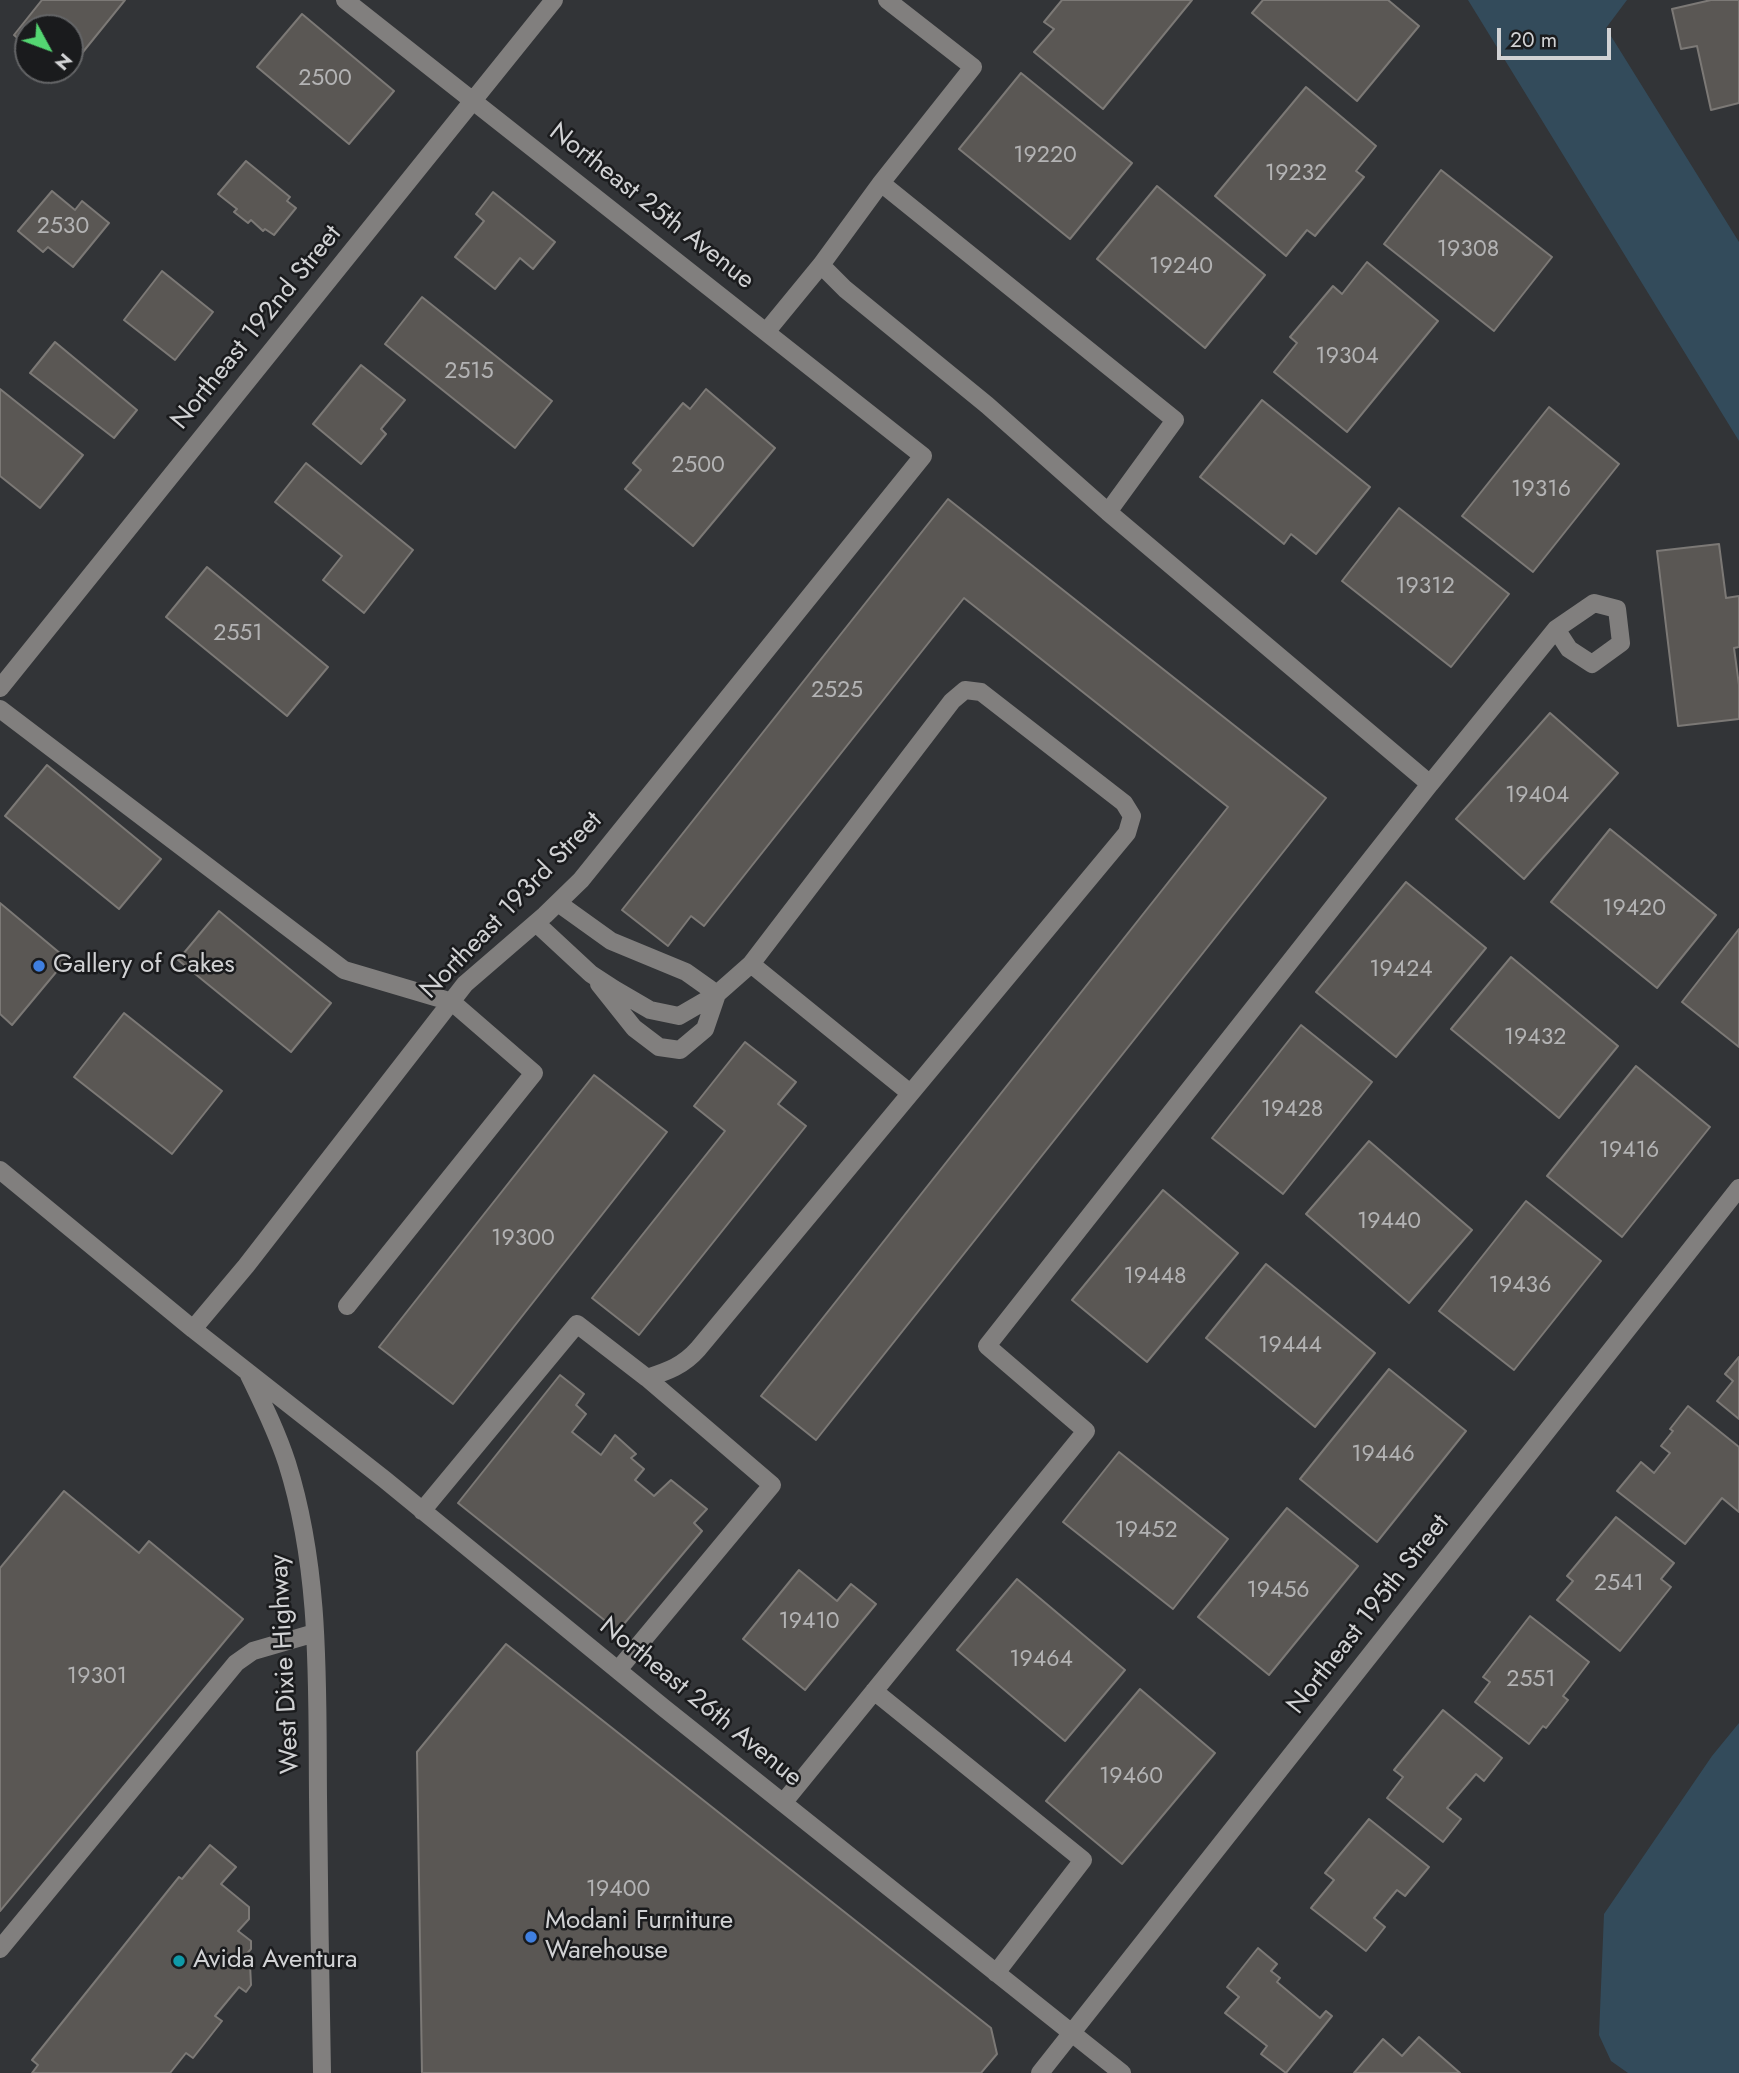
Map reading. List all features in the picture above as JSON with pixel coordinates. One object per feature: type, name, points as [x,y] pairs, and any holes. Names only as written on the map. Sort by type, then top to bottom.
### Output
[{"type":"street","name":"Northeast 25th Avenue","points":[[345,0],[923,456]]},
{"type":"street","name":"Northeast 192nd Street","points":[[0,688],[554,0]]},
{"type":"street","points":[[766,332],[821,265],[973,66],[887,0]]},
{"type":"street","points":[[881,183],[1175,420],[1108,512]]},
{"type":"street","points":[[821,265],[845,289],[987,405],[1108,512],[1430,784]]},
{"type":"street","name":"Northeast 193rd Street","points":[[193,1329],[246,1266],[465,984],[558,903],[603,855],[923,456]]},
{"type":"street","points":[[783,1804],[1086,1431],[987,1346],[1430,784],[1556,629]]},
{"type":"street","points":[[591,974],[650,1010],[678,1016],[717,994],[751,964],[952,701],[965,690],[981,692],[1124,803],[1132,816],[1127,833],[687,1362],[646,1378]]},
{"type":"street","points":[[0,709],[344,970],[452,1002],[534,1073],[347,1306]]},
{"type":"street","points":[[558,903],[611,941],[686,972],[717,994]]},
{"type":"street","points":[[536,923],[591,974],[634,1028],[659,1046],[680,1050],[705,1029],[717,994]]},
{"type":"street","points":[[751,964],[910,1093]]},
{"type":"street","name":"West Dixie Highway","points":[[0,1170],[247,1372],[273,1427],[293,1485],[311,1570],[318,1696],[321,2073]]},
{"type":"street","name":"Northeast 195th Street","points":[[1040,2073],[1739,1188]]},
{"type":"street","points":[[422,1511],[578,1324],[646,1378],[772,1485],[618,1670]]},
{"type":"street","name":"Northeast 26th Avenue","points":[[247,1372],[1122,2073]]},
{"type":"street","points":[[0,1949],[236,1663],[253,1651],[315,1633]]},
{"type":"street","points":[[874,1692],[1083,1860],[996,1973]]},
{"type":"water","points":[[1468,0],[1627,0],[1606,28],[1739,242],[1739,441]]},
{"type":"water","points":[[1739,1723],[1739,2073],[1628,2073],[1611,2061],[1599,2035],[1604,1914],[1712,1756]]},
{"type":"building","points":[[42,0],[125,0],[84,51],[84,14],[31,14]]},
{"type":"building","points":[[1062,0],[1192,0],[1103,109],[1034,52],[1054,29],[1044,22]]},
{"type":"building","points":[[1263,0],[1388,0],[1419,26],[1357,101],[1252,13]]},
{"type":"building","points":[[1711,0],[1739,0],[1739,103],[1711,110],[1697,46],[1681,49],[1672,9]]},
{"type":"building","points":[[302,14],[394,91],[349,144],[257,67]]},
{"type":"building","points":[[1021,73],[1132,163],[1070,239],[959,149]]},
{"type":"building","points":[[1306,87],[1376,146],[1356,171],[1364,177],[1315,236],[1307,230],[1286,256],[1215,196]]},
{"type":"building","points":[[246,161],[290,197],[287,201],[296,208],[274,235],[265,229],[263,231],[251,220],[248,223],[234,212],[237,209],[218,194]]},
{"type":"building","points":[[1441,170],[1552,257],[1494,331],[1384,244]]},
{"type":"building","points":[[1157,186],[1265,275],[1205,348],[1097,259]]},
{"type":"building","points":[[52,191],[75,210],[82,201],[109,223],[73,267],[48,247],[43,252],[18,231]]},
{"type":"building","points":[[493,192],[555,242],[533,269],[520,258],[495,289],[455,257],[484,221],[476,214]]},
{"type":"building","points":[[1367,262],[1438,321],[1347,432],[1274,372],[1297,343],[1290,337],[1333,286],[1342,294]]},
{"type":"building","points":[[162,271],[213,312],[175,360],[124,320]]},
{"type":"building","points":[[422,297],[552,401],[515,448],[385,344]]},
{"type":"building","points":[[55,342],[137,410],[114,438],[30,373]]},
{"type":"building","points":[[361,365],[405,400],[381,429],[386,434],[361,464],[313,424]]},
{"type":"building","points":[[0,389],[83,455],[40,508],[0,476]]},
{"type":"building","points":[[706,389],[775,448],[693,546],[625,489],[641,470],[633,463],[683,403],[690,409]]},
{"type":"building","points":[[1262,400],[1370,487],[1316,554],[1291,534],[1284,544],[1200,477]]},
{"type":"building","points":[[1549,407],[1619,464],[1533,572],[1462,516]]},
{"type":"building","points":[[306,463],[413,550],[364,613],[323,580],[342,556],[275,502]]},
{"type":"building","points":[[948,499],[1326,798],[816,1440],[761,1396],[1228,807],[964,598],[704,926],[691,916],[668,946],[622,910]]},
{"type":"building","points":[[1399,508],[1509,594],[1451,667],[1342,581]]},
{"type":"building","points":[[1719,544],[1726,598],[1739,596],[1739,647],[1734,648],[1739,685],[1739,719],[1678,726],[1657,551]]},
{"type":"building","points":[[207,567],[328,667],[287,716],[166,617]]},
{"type":"building","points":[[1550,713],[1618,773],[1524,879],[1456,819]]},
{"type":"building","points":[[47,765],[161,859],[119,909],[5,816]]},
{"type":"building","points":[[1610,829],[1716,915],[1657,988],[1551,902]]},
{"type":"building","points":[[1406,882],[1486,948],[1396,1057],[1316,992]]},
{"type":"building","points":[[0,903],[67,959],[12,1025],[0,1014]]},
{"type":"building","points":[[219,911],[331,1003],[291,1052],[178,960]]},
{"type":"building","points":[[1739,929],[1739,1047],[1682,1002]]},
{"type":"building","points":[[1511,957],[1618,1046],[1559,1118],[1451,1029]]},
{"type":"building","points":[[124,1013],[222,1091],[172,1154],[74,1077]]},
{"type":"building","points":[[1301,1025],[1372,1082],[1283,1194],[1212,1138]]},
{"type":"building","points":[[745,1042],[796,1082],[778,1104],[806,1126],[639,1335],[592,1298],[725,1131],[694,1106]]},
{"type":"building","points":[[1636,1066],[1710,1127],[1622,1237],[1547,1176]]},
{"type":"building","points":[[594,1075],[667,1132],[453,1404],[379,1347]]},
{"type":"building","points":[[1369,1141],[1472,1230],[1409,1303],[1306,1214]]},
{"type":"building","points":[[1163,1190],[1238,1253],[1147,1362],[1072,1300]]},
{"type":"building","points":[[1526,1201],[1601,1261],[1514,1370],[1439,1311]]},
{"type":"building","points":[[1266,1264],[1375,1353],[1315,1427],[1206,1338]]},
{"type":"building","points":[[1739,1357],[1739,1419],[1717,1401],[1733,1381],[1725,1374]]},
{"type":"building","points":[[1389,1369],[1466,1431],[1377,1542],[1300,1479]]},
{"type":"building","points":[[560,1375],[584,1394],[576,1405],[586,1414],[572,1432],[601,1455],[615,1435],[636,1454],[631,1458],[644,1469],[635,1480],[654,1496],[671,1480],[707,1509],[694,1523],[702,1531],[618,1631],[458,1503]]},
{"type":"building","points":[[1688,1406],[1739,1447],[1739,1512],[1722,1498],[1685,1544],[1617,1491],[1641,1462],[1654,1473],[1670,1453],[1661,1446]]},
{"type":"building","points":[[1119,1452],[1228,1539],[1173,1609],[1063,1522]]},
{"type":"building","points":[[64,1491],[139,1553],[149,1541],[243,1619],[0,1911],[0,1568]]},
{"type":"building","points":[[1287,1508],[1358,1566],[1269,1675],[1198,1617]]},
{"type":"building","points":[[1616,1517],[1674,1563],[1661,1579],[1671,1587],[1620,1651],[1557,1600],[1573,1581],[1567,1576]]},
{"type":"building","points":[[799,1570],[837,1601],[851,1584],[876,1604],[805,1690],[743,1639]]},
{"type":"building","points":[[1017,1579],[1125,1670],[1065,1741],[957,1650]]},
{"type":"building","points":[[1530,1616],[1589,1662],[1563,1696],[1568,1700],[1546,1728],[1543,1726],[1529,1744],[1475,1702],[1490,1682],[1483,1677]]},
{"type":"building","points":[[506,1644],[991,2028],[997,2054],[981,2073],[422,2073],[417,1752]]},
{"type":"building","points":[[1140,1689],[1215,1753],[1122,1864],[1046,1801]]},
{"type":"building","points":[[1443,1710],[1502,1758],[1484,1781],[1476,1774],[1447,1808],[1461,1819],[1443,1842],[1387,1798],[1403,1777],[1394,1770]]},
{"type":"building","points":[[1369,1819],[1429,1867],[1405,1896],[1397,1890],[1374,1918],[1385,1927],[1366,1951],[1311,1908],[1334,1880],[1325,1873]]},
{"type":"building","name":"Avida Aventura","points":[[210,1845],[236,1867],[221,1884],[249,1907],[249,1919],[238,1931],[251,1941],[251,1949],[243,1958],[250,1964],[251,1985],[246,1992],[239,1987],[215,2016],[222,2021],[193,2058],[186,2053],[170,2073],[32,2073],[38,2065],[32,2060],[179,1877],[182,1879]]},
{"type":"building","points":[[1258,1948],[1277,1964],[1271,1971],[1280,1978],[1277,1982],[1320,2018],[1326,2011],[1332,2016],[1286,2073],[1261,2054],[1267,2046],[1225,2013],[1239,1997],[1227,1987]]},
{"type":"building","points":[[1419,2037],[1460,2073],[1354,2073],[1383,2039],[1402,2056]]},
{"type":"place","name":"Gallery of Cakes","points":[[39,966]]},
{"type":"place","name":"Modani Furniture Warehouse","points":[[531,1937]]},
{"type":"place","name":"Avida Aventura","points":[[179,1961]]}]
